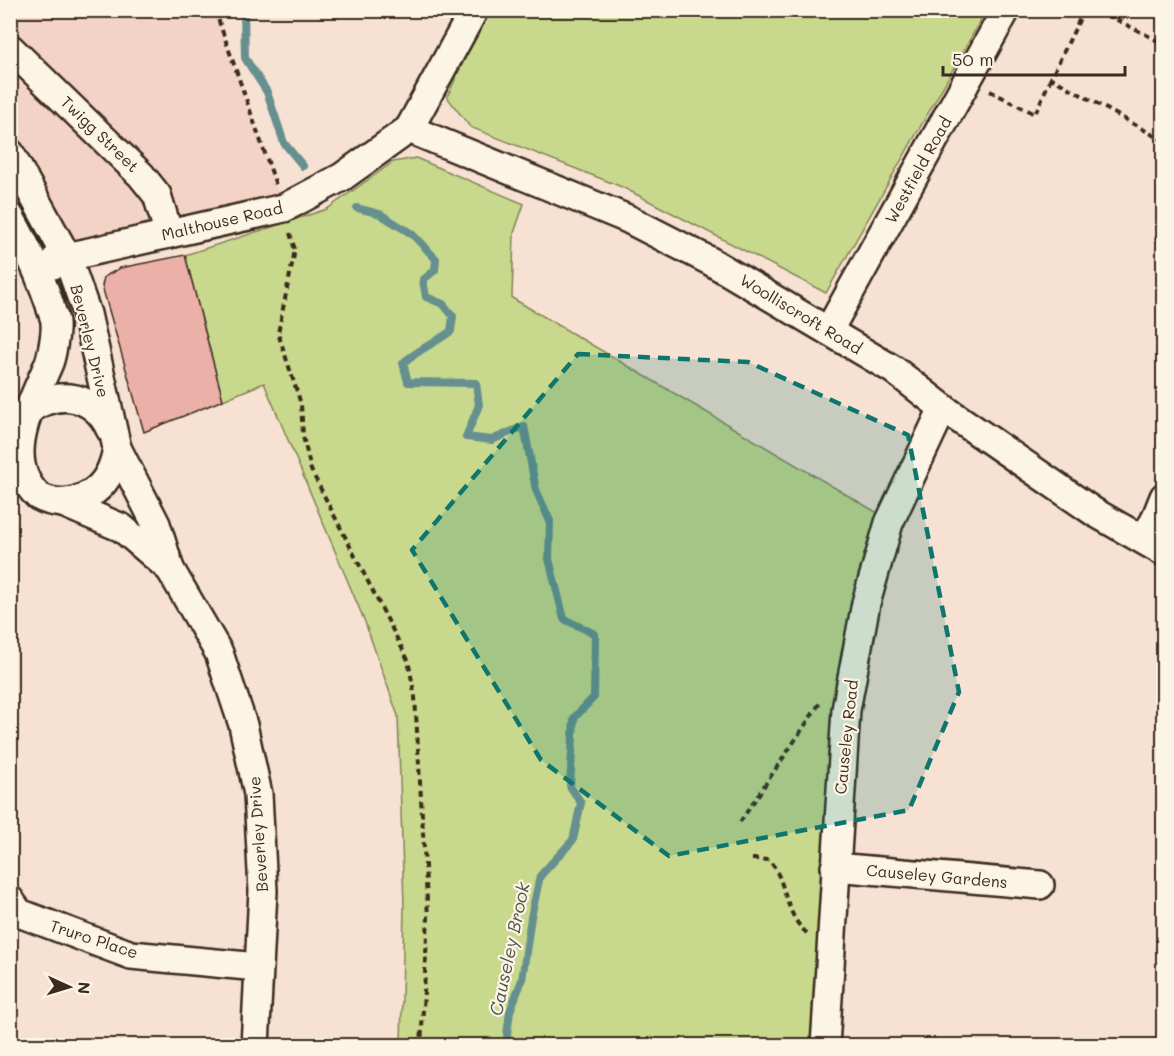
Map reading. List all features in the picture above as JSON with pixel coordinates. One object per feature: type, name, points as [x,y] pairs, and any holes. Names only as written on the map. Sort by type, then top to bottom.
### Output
[{"type":"street","name":"Malthouse Road","points":[[67,257],[284,208],[342,177],[409,129],[474,10]]},
{"type":"street","name":"Westfield Road","points":[[829,330],[1006,10]]},
{"type":"street","name":"Twigg Street","points":[[10,48],[141,175],[157,195],[169,234]]},
{"type":"street","name":"Woolliscroft Road","points":[[409,129],[628,219],[710,261],[894,370],[943,408],[1094,512],[1153,546]]},
{"type":"street","name":"Beverley Drive","points":[[10,153],[67,257],[87,314],[115,442],[156,524],[170,569],[219,653],[243,725],[258,794],[263,891],[255,1046]]},
{"type":"street","name":"Beverley Drive","points":[[10,217],[44,288],[55,322],[50,362],[20,418]]},
{"type":"street","points":[[44,288],[55,260],[67,257]]},
{"type":"street","points":[[60,397],[75,398],[87,403],[106,419],[115,442],[114,465],[97,490],[81,499],[63,503],[45,499],[29,490],[13,473],[11,459],[11,441],[20,418],[42,401],[60,397]]},
{"type":"street","name":"Causeley Road","points":[[825,1046],[846,710],[852,675],[866,603],[890,523],[943,408]]},
{"type":"street","points":[[1153,546],[1154,522],[1164,497]]},
{"type":"street","name":"Beverley Drive","points":[[63,503],[122,528],[170,569]]},
{"type":"street","name":"Causeley Gardens","points":[[835,867],[1040,885]]},
{"type":"street","name":"Truro Place","points":[[10,900],[19,913],[130,955],[258,967]]},
{"type":"path","points":[[215,10],[284,208],[295,250],[278,333],[301,404],[303,436],[311,470],[408,660],[415,697],[428,917],[421,1046]]},
{"type":"path","points":[[968,80],[1035,114],[1083,10]]},
{"type":"path","points":[[1098,10],[1164,44]]},
{"type":"path","points":[[1051,78],[1164,141]]},
{"type":"path","points":[[1155,237],[1164,242]]},
{"type":"path","points":[[740,822],[825,694],[852,675]]},
{"type":"path","points":[[752,859],[769,860],[776,868],[784,895],[798,926],[806,933],[831,935]]},
{"type":"highlighted area","points":[[578,354],[748,362],[908,435],[959,692],[909,810],[669,856],[541,760],[412,550]]},
{"type":"shaded area","points":[[10,11],[215,11],[284,208],[67,257],[11,176]]},
{"type":"green space","points":[[487,11],[986,11],[826,293],[622,187],[470,127],[447,97]]},
{"type":"green space","points":[[416,158],[524,204],[514,233],[512,298],[883,516],[859,594],[821,1045],[401,1045],[404,906],[398,716],[365,622],[264,383],[223,400],[185,255],[327,209],[393,162]]},
{"type":"building","points":[[185,255],[223,400],[144,432],[102,286],[104,277],[120,268]]},
{"type":"waterway","name":"Causeley Brook","points":[[244,10],[245,58],[267,92],[284,143],[303,166]]},
{"type":"waterway","name":"Causeley Brook","points":[[357,208],[380,214],[412,234],[436,259],[435,270],[423,280],[426,297],[443,304],[453,316],[451,331],[403,363],[408,382],[476,383],[479,405],[466,437],[492,440],[524,426],[536,490],[550,521],[549,559],[564,619],[595,634],[594,697],[574,718],[570,786],[581,803],[573,840],[540,876],[531,917],[522,980],[510,1011],[507,1035],[509,1046]]}]
